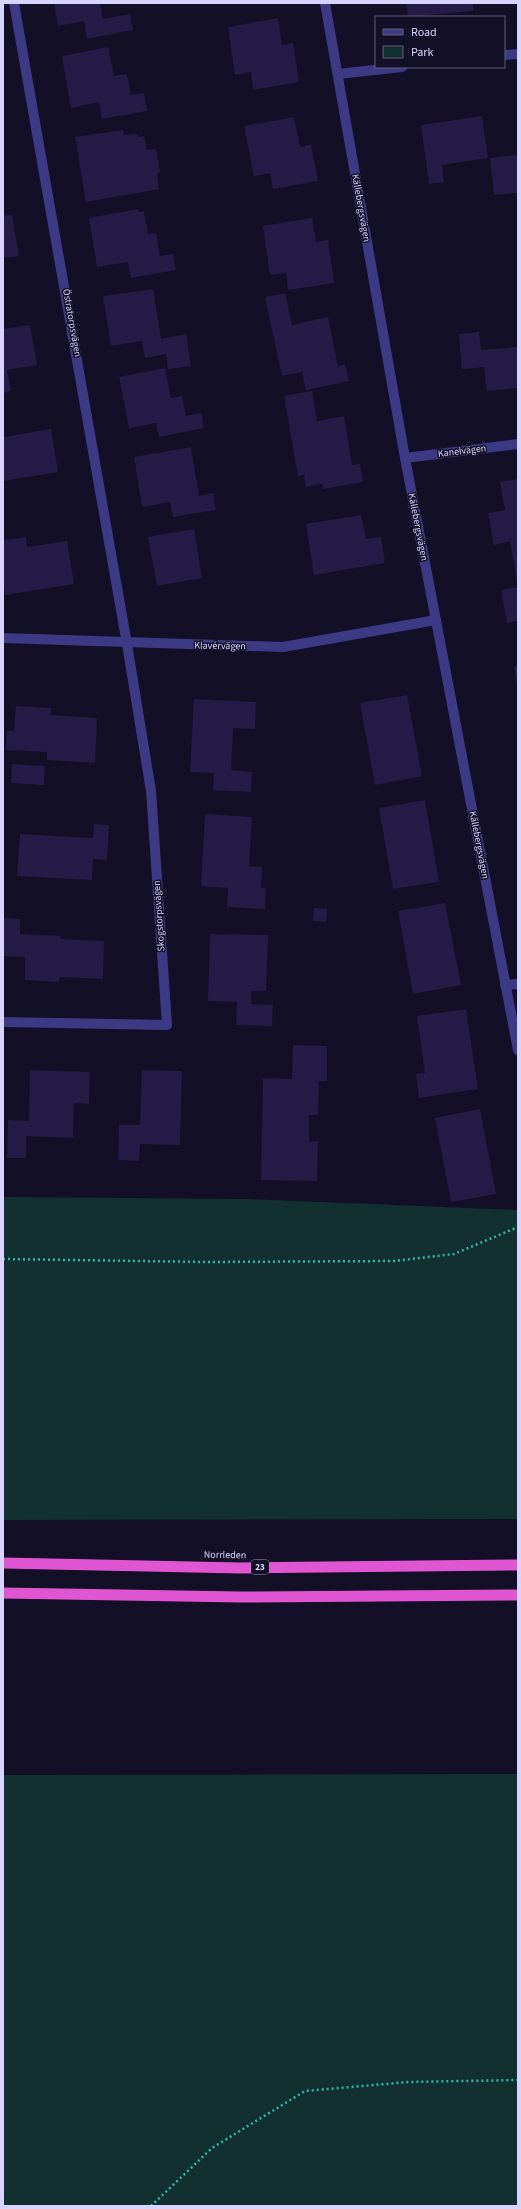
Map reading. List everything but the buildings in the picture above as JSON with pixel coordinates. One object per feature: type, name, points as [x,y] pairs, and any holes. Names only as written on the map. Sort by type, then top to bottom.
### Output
[{"type":"highway","name":"Norrleden","points":[[3,1563],[240,1568],[518,1565]]},
{"type":"highway","points":[[3,1593],[240,1597],[518,1595]]},
{"type":"street","name":"Östratorpsvägen","points":[[14,3],[128,644]]},
{"type":"street","name":"Källebergsvägen","points":[[325,3],[405,458],[518,1050]]},
{"type":"street","points":[[505,55],[518,54]]},
{"type":"street","points":[[338,74],[393,68]]},
{"type":"street","name":"Kanelvägen","points":[[405,458],[518,444]]},
{"type":"street","name":"Klavérvägen","points":[[3,638],[128,644],[283,647],[436,620]]},
{"type":"street","name":"Skogstorpsvägen","points":[[3,1022],[167,1025],[151,791],[128,644]]},
{"type":"street","points":[[505,985],[518,984]]},
{"type":"path","points":[[3,1259],[206,1262],[394,1261],[454,1254],[518,1227]]},
{"type":"path","points":[[151,2206],[212,2148],[305,2091],[408,2082],[518,2080]]},
{"type":"green space","points":[[3,1197],[248,1199],[518,1210],[518,1519],[3,1520]]},
{"type":"green space","points":[[518,1774],[518,2206],[3,2206],[3,1775]]}]
